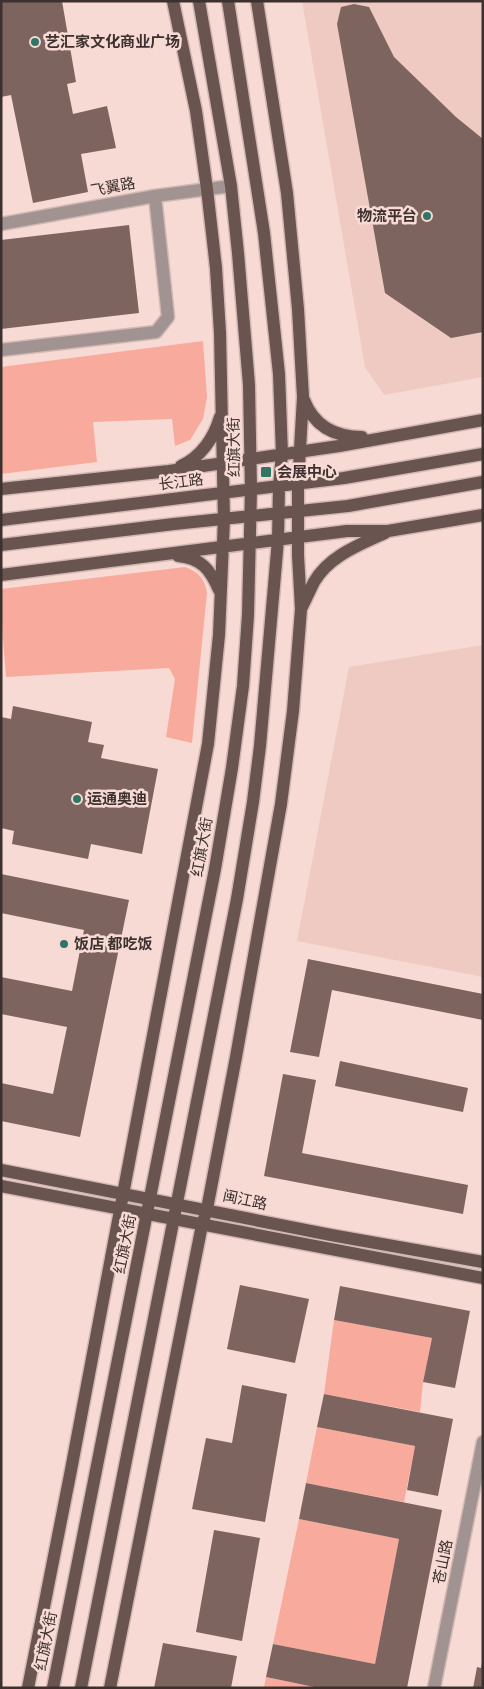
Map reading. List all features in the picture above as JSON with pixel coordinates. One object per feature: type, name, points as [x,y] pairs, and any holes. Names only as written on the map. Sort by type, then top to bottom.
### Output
[{"type":"main road","name":"红旗大街","points":[[28,1688],[208,744],[219,635],[224,519],[220,324],[207,189],[196,111],[173,1]]},
{"type":"main road","name":"红旗大街","points":[[53,1688],[215,868],[232,768],[243,686],[251,516],[249,385],[231,186],[199,1]]},
{"type":"main road","points":[[81,1688],[237,898],[260,746],[278,540],[279,486],[282,454],[279,374],[264,233],[228,1]]},
{"type":"main road","points":[[110,1688],[236,1057],[281,804],[293,712],[301,609],[298,555],[298,484],[303,397],[298,309],[287,193],[257,1]]},
{"type":"main road","points":[[303,397],[310,414],[333,432],[355,437],[387,437]]},
{"type":"main road","points":[[169,471],[195,459],[200,453],[216,429],[222,407]]},
{"type":"main road","points":[[1,489],[169,471],[483,420]]},
{"type":"main road","name":"长江路","points":[[1,520],[344,478],[483,454]]},
{"type":"main road","points":[[1,545],[348,506],[483,482]]},
{"type":"main road","points":[[1,575],[250,544],[299,536],[348,531],[388,531],[483,515]]},
{"type":"main road","points":[[301,609],[314,582],[330,562],[388,531]]},
{"type":"main road","points":[[155,555],[180,556],[197,561],[210,571],[220,594]]},
{"type":"main road","name":"闽江路","points":[[1,1170],[483,1262]]},
{"type":"main road","points":[[1,1186],[483,1278]]},
{"type":"street","name":"飞翼路","points":[[1,224],[155,196],[231,186]]},
{"type":"street","points":[[1,350],[156,332],[168,317],[155,196]]},
{"type":"street","name":"苍山路","points":[[434,1688],[483,1442]]},
{"type":"shaded area","points":[[302,1],[483,1],[483,377],[384,395],[365,367]]},
{"type":"shaded area","points":[[203,341],[207,397],[203,419],[190,440],[175,446],[172,419],[93,422],[97,462],[1,474],[1,367]]},
{"type":"shaded area","points":[[185,567],[194,571],[200,577],[205,584],[207,593],[192,743],[166,737],[175,679],[169,668],[6,677],[1,589]]},
{"type":"shaded area","points":[[483,645],[483,977],[297,941],[349,667]]},
{"type":"shaded area","points":[[334,1320],[432,1338],[423,1382],[420,1412],[324,1394]]},
{"type":"shaded area","points":[[317,1427],[415,1446],[404,1502],[306,1483]]},
{"type":"shaded area","points":[[299,1519],[399,1539],[375,1664],[273,1644]]},
{"type":"shaded area","points":[[266,1677],[319,1688],[264,1688]]},
{"type":"building","points":[[1,1],[62,1],[76,82],[67,84],[73,114],[107,106],[116,148],[81,154],[88,192],[33,203],[11,95],[1,97]]},
{"type":"building","name":"物流平台","points":[[354,4],[369,7],[394,57],[456,117],[483,139],[483,332],[451,338],[385,293],[337,24],[341,7]]},
{"type":"building","points":[[129,225],[139,313],[1,329],[1,240]]},
{"type":"building","name":"运通奥迪","points":[[13,706],[92,722],[88,742],[104,745],[101,758],[158,769],[142,854],[91,844],[88,859],[12,844],[14,831],[1,828],[1,717],[11,719]]},
{"type":"building","points":[[1,874],[129,900],[80,1137],[1,1121],[1,1083],[53,1094],[67,1027],[1,1014],[1,977],[72,991],[84,930],[1,913]]},
{"type":"building","points":[[308,959],[483,994],[483,1020],[332,990],[319,1057],[290,1052]]},
{"type":"building","points":[[340,1061],[468,1088],[463,1112],[335,1086]]},
{"type":"building","points":[[283,1074],[316,1080],[302,1153],[468,1185],[463,1214],[264,1176]]},
{"type":"building","points":[[240,1285],[309,1299],[295,1363],[227,1349]]},
{"type":"building","points":[[340,1286],[470,1311],[455,1388],[423,1382],[432,1338],[334,1320]]},
{"type":"building","points":[[242,1385],[287,1394],[265,1522],[192,1509],[206,1438],[232,1443]]},
{"type":"building","points":[[324,1394],[453,1419],[438,1496],[407,1490],[415,1446],[317,1427]]},
{"type":"building","points":[[306,1483],[442,1510],[407,1688],[319,1688],[266,1677],[273,1644],[375,1664],[399,1539],[299,1519]]},
{"type":"building","points":[[214,1530],[260,1538],[242,1641],[196,1632]]},
{"type":"building","points":[[163,1643],[237,1656],[231,1688],[154,1688]]},
{"type":"building","points":[[482,1663],[483,1688],[473,1688],[477,1667],[481,1668]]},
{"type":"place","name":"艺汇家文化商业广场","points":[[35,42]]},
{"type":"place","name":"物流平台","points":[[427,216]]},
{"type":"place","name":"会展中心","points":[[266,472]]},
{"type":"place","name":"运通奥迪","points":[[77,799]]},
{"type":"place","name":"饭店 都吃饭","points":[[64,944]]}]
